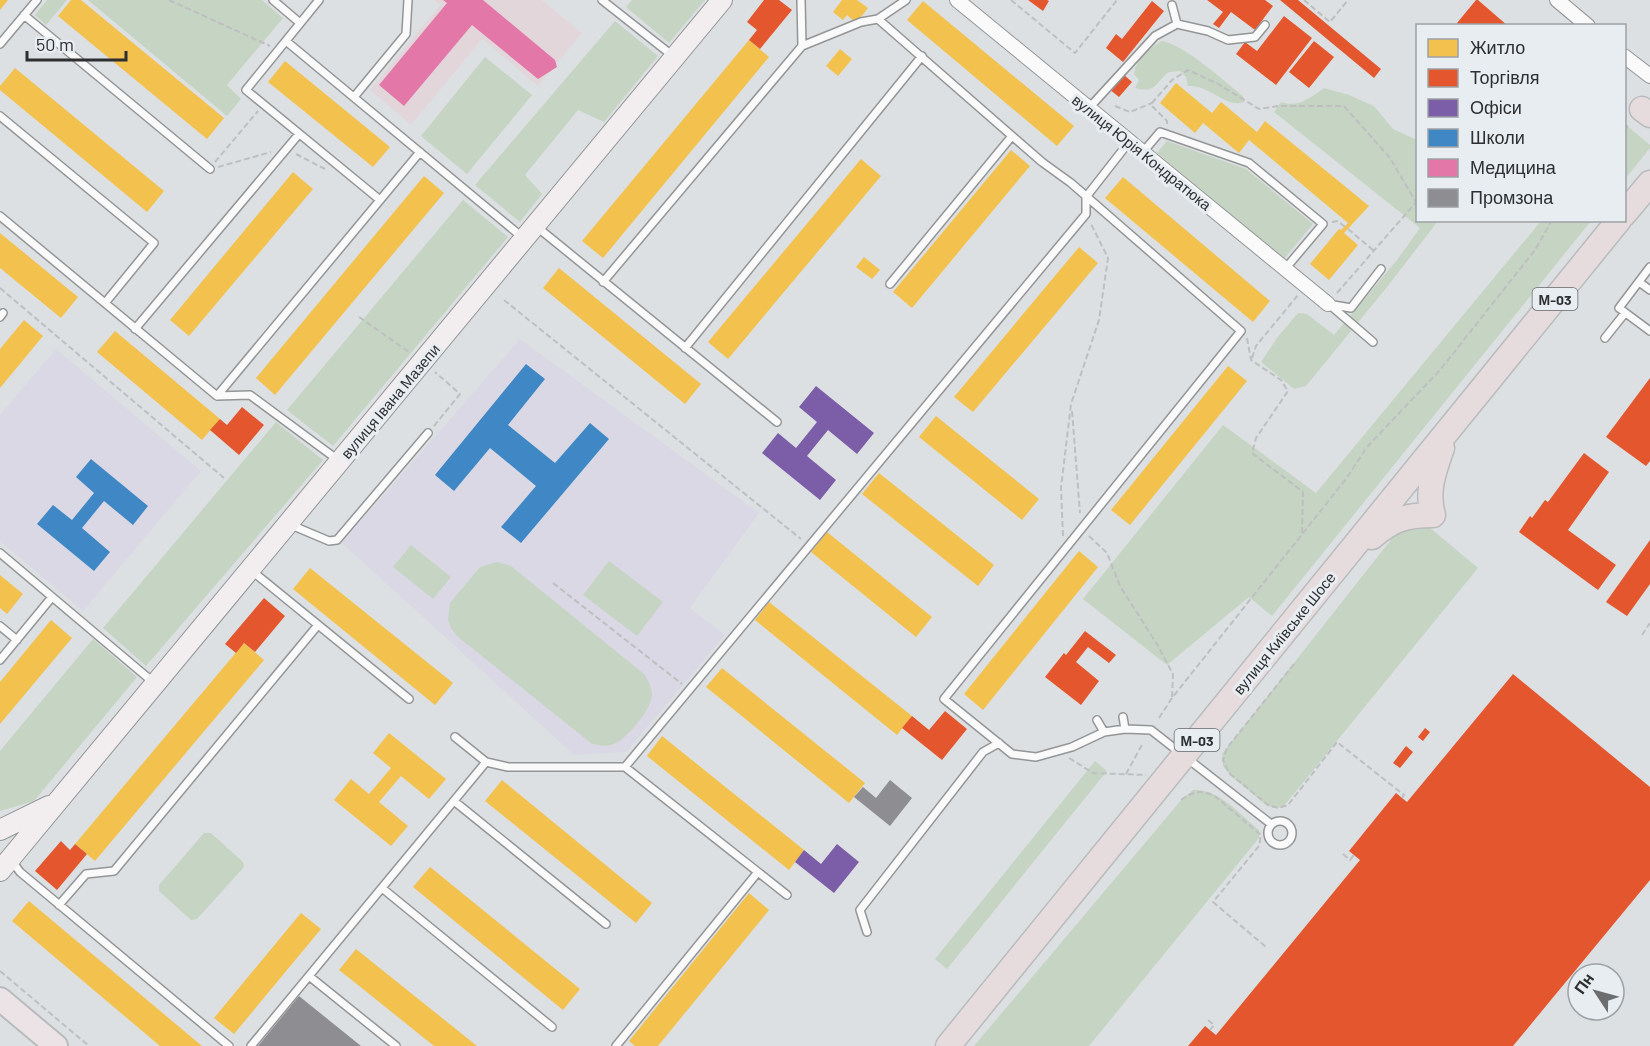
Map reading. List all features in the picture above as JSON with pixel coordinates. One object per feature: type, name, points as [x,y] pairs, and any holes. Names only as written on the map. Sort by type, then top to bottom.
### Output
[{"type":"highway","points":[[1626,212],[1650,183]]},
{"type":"highway","name":"вулиця Київське Шосе","points":[[948,1046],[1617,222]]},
{"type":"highway","points":[[1333,573],[1377,532],[1398,518],[1411,515],[1432,515],[1429,502],[1430,483],[1446,434]]},
{"type":"main road","name":"вулиця Івана Мазепи","points":[[5,865],[723,0]]},
{"type":"main road","name":"вулиця Івана Мазепи","points":[[0,830],[57,802]]},
{"type":"main road","points":[[0,999],[45,1040]]},
{"type":"street","name":"вулиця Юрія Кондратюка","points":[[957,0],[1328,304]]},
{"type":"street","points":[[1566,3],[1586,24]]},
{"type":"street","points":[[1626,58],[1650,76]]},
{"type":"lane","points":[[0,44],[37,0]]},
{"type":"lane","points":[[273,0],[300,23]]},
{"type":"lane","points":[[319,0],[246,90],[380,200]]},
{"type":"lane","points":[[354,97],[406,34],[408,0]]},
{"type":"lane","points":[[602,0],[675,57]]},
{"type":"lane","points":[[801,0],[802,46]]},
{"type":"lane","points":[[603,282],[802,46],[861,22],[879,19],[906,0]]},
{"type":"lane","points":[[1172,5],[1177,24]]},
{"type":"lane","points":[[24,15],[210,169]]},
{"type":"lane","points":[[879,19],[1241,331],[944,699],[1012,754],[1036,758],[1104,732],[1125,729],[1151,730],[1271,824]]},
{"type":"lane","points":[[1089,108],[1155,36],[1177,24],[1208,30],[1228,40],[1255,37],[1264,25]]},
{"type":"lane","points":[[286,40],[420,152],[603,282],[777,422]]},
{"type":"lane","points":[[685,348],[921,56]]},
{"type":"lane","points":[[0,116],[154,243],[105,303]]},
{"type":"lane","points":[[1143,152],[1160,132],[1249,163],[1323,224],[1285,269]]},
{"type":"lane","points":[[135,328],[299,134]]},
{"type":"lane","points":[[890,284],[1012,136]]},
{"type":"lane","points":[[625,766],[1086,213],[1086,197],[1129,142]]},
{"type":"lane","points":[[217,396],[420,152]]},
{"type":"lane","points":[[0,216],[217,396],[250,395],[340,461]]},
{"type":"lane","points":[[1650,267],[1618,308],[1650,331]]},
{"type":"lane","points":[[1328,304],[1351,308],[1381,269]]},
{"type":"lane","points":[[1639,282],[1650,290]]},
{"type":"lane","points":[[1328,304],[1373,342]]},
{"type":"lane","points":[[1605,338],[1625,313]]},
{"type":"lane","points":[[288,524],[329,541],[338,540],[428,433]]},
{"type":"lane","points":[[0,553],[155,684]]},
{"type":"lane","points":[[250,569],[409,699]]},
{"type":"lane","points":[[0,660],[52,597]]},
{"type":"lane","points":[[59,905],[86,874],[114,871],[318,625]]},
{"type":"lane","points":[[0,626],[17,640]]},
{"type":"lane","points":[[1123,717],[1125,729]]},
{"type":"lane","points":[[1097,720],[1104,732]]},
{"type":"lane","points":[[455,737],[486,762],[508,767],[625,766],[787,895]]},
{"type":"lane","points":[[867,932],[860,910],[983,752],[999,743]]},
{"type":"lane","points":[[251,1046],[486,762]]},
{"type":"lane","points":[[454,801],[606,924]]},
{"type":"lane","points":[[5,865],[20,872],[229,1046]]},
{"type":"lane","points":[[616,1046],[758,872]]},
{"type":"lane","points":[[382,888],[552,1027]]},
{"type":"lane","points":[[309,976],[396,1046]]},
{"type":"path","points":[[169,0],[279,50]]},
{"type":"path","points":[[1011,0],[1075,53],[1117,0]]},
{"type":"path","points":[[1304,0],[1330,22],[1348,0]]},
{"type":"path","points":[[1115,106],[1130,112],[1152,103],[1172,80],[1188,70],[1218,84],[1259,109],[1278,106],[1344,106],[1390,158],[1416,199]]},
{"type":"path","points":[[1152,103],[1152,106],[1167,121],[1167,134]]},
{"type":"path","points":[[210,169],[264,105]]},
{"type":"path","points":[[1328,304],[1416,202]]},
{"type":"path","points":[[1064,551],[1061,488],[1071,404],[1099,320],[1108,258],[1086,213]]},
{"type":"path","points":[[1323,224],[1338,221],[1373,250]]},
{"type":"path","points":[[1159,718],[1172,698],[1346,479],[1366,447],[1447,361],[1535,250],[1551,222]]},
{"type":"path","points":[[1251,360],[1256,346],[1305,285]]},
{"type":"path","points":[[0,288],[224,478]]},
{"type":"path","points":[[504,300],[809,545]]},
{"type":"path","points":[[359,317],[423,361],[460,394],[428,433]]},
{"type":"path","points":[[1241,331],[1247,339],[1251,360],[1281,380],[1288,391],[1256,438],[1252,453],[1303,492],[1302,535]]},
{"type":"path","points":[[1071,404],[1082,529],[1107,554],[1120,586],[1173,674],[1172,698]]},
{"type":"path","points":[[553,583],[689,690]]},
{"type":"path","points":[[1642,635],[1650,623]]},
{"type":"path","points":[[1294,664],[1227,748],[1223,760],[1229,773],[1268,805],[1278,808],[1288,804],[1337,742],[1404,795],[1402,798]]},
{"type":"path","points":[[1126,774],[1143,743]]},
{"type":"path","points":[[1058,751],[1093,773],[1146,774]]},
{"type":"path","points":[[1181,800],[1194,791],[1208,792],[1262,835],[1259,846],[1213,902],[1266,947]]},
{"type":"path","points":[[1343,854],[1350,860],[1354,855]]},
{"type":"path","points":[[0,971],[89,1046]]},
{"type":"path","points":[[1208,1020],[1215,1025],[1210,1030]]},
{"type":"shaded area","points":[[434,0],[542,0],[582,33],[538,86],[482,39],[411,125],[370,90],[440,5]]},
{"type":"shaded area","points":[[520,339],[759,513],[690,608],[725,635],[626,752],[574,755],[342,543]]},
{"type":"shaded area","points":[[56,349],[201,471],[83,611],[0,541],[0,415]]},
{"type":"green space","points":[[47,0],[67,0],[46,25],[35,15]]},
{"type":"green space","points":[[88,0],[262,0],[283,18],[227,85],[241,99],[227,116]]},
{"type":"green space","points":[[632,0],[705,0],[669,43],[626,7]]},
{"type":"green space","points":[[615,21],[658,56],[604,122],[578,110],[525,175],[542,194],[520,222],[475,185]]},
{"type":"green space","points":[[1162,41],[1182,49],[1204,64],[1243,96],[1244,102],[1224,100],[1204,89],[1188,86],[1186,77],[1180,71],[1169,72],[1152,88],[1135,88],[1139,80],[1134,74],[1137,64],[1148,51]]},
{"type":"green space","points":[[485,57],[532,95],[467,174],[421,136]]},
{"type":"green space","points":[[1324,88],[1349,95],[1374,106],[1393,129],[1416,140],[1416,222],[1437,222],[1306,386],[1294,389],[1261,362],[1277,338],[1298,313],[1307,314],[1334,335],[1397,260],[1420,228],[1274,112],[1281,102],[1293,104],[1309,98]]},
{"type":"green space","points":[[1626,125],[1650,145],[1626,178]]},
{"type":"green space","points":[[1167,141],[1246,169],[1313,224],[1284,259],[1157,153]]},
{"type":"green space","points":[[463,200],[508,237],[333,446],[287,410]]},
{"type":"green space","points":[[1540,222],[1590,222],[1272,616],[1249,597],[1167,665],[1083,599],[1223,425],[1316,493]]},
{"type":"green space","points":[[276,422],[323,460],[146,666],[103,628]]},
{"type":"green space","points":[[1401,527],[1429,527],[1478,568],[1283,807],[1274,808],[1266,805],[1231,776],[1223,766],[1222,754]]},
{"type":"green space","points":[[411,545],[451,577],[433,599],[393,567]]},
{"type":"green space","points":[[609,561],[663,602],[637,636],[583,595]]},
{"type":"green space","points":[[497,562],[511,566],[644,674],[651,689],[651,701],[636,724],[617,743],[606,746],[592,744],[457,636],[451,628],[448,619],[450,603],[480,567]]},
{"type":"green space","points":[[93,639],[137,677],[34,801],[0,811],[0,751]]},
{"type":"green space","points":[[1095,761],[1107,771],[947,969],[935,959]]},
{"type":"green space","points":[[1193,790],[1212,794],[1229,804],[1259,830],[1259,838],[1089,1046],[974,1046],[1182,799]]},
{"type":"green space","points":[[204,833],[211,833],[243,862],[244,867],[197,919],[191,920],[159,891],[159,885]]},
{"type":"building: Житло","points":[[0,0],[8,0],[0,10]]},
{"type":"building: Житло","points":[[71,0],[81,0],[224,118],[207,139],[58,16]]},
{"type":"building: Житло","points":[[842,0],[857,0],[868,8],[856,23],[847,15],[843,20],[833,12]]},
{"type":"building: Житло","points":[[923,1],[1074,126],[1057,146],[907,20]]},
{"type":"building: Житло","points":[[749,40],[769,57],[603,258],[582,241]]},
{"type":"building: Житло","points":[[840,49],[852,59],[838,76],[826,66]]},
{"type":"building: Житло","points":[[285,61],[390,147],[373,167],[268,82]]},
{"type":"building: Житло","points":[[15,68],[164,191],[147,212],[0,90],[0,86]]},
{"type":"building: Житло","points":[[1176,83],[1212,113],[1221,102],[1257,132],[1265,121],[1369,206],[1344,233],[1358,245],[1329,280],[1310,264],[1339,229],[1341,230],[1348,223],[1249,140],[1239,153],[1203,123],[1195,133],[1160,103]]},
{"type":"building: Житло","points":[[1011,150],[1030,166],[912,308],[893,292]]},
{"type":"building: Житло","points":[[861,159],[881,176],[728,359],[708,342]]},
{"type":"building: Житло","points":[[293,172],[313,189],[189,336],[170,320]]},
{"type":"building: Житло","points":[[424,176],[444,193],[275,395],[256,378]]},
{"type":"building: Житло","points":[[1123,177],[1270,301],[1253,322],[1105,198]]},
{"type":"building: Житло","points":[[0,233],[78,297],[61,318],[0,268]]},
{"type":"building: Житло","points":[[1079,247],[1098,263],[973,412],[954,397]]},
{"type":"building: Житло","points":[[864,257],[880,270],[872,279],[856,267]]},
{"type":"building: Житло","points":[[559,268],[701,384],[685,404],[543,288]]},
{"type":"building: Житло","points":[[24,320],[43,336],[0,388],[0,349]]},
{"type":"building: Житло","points":[[115,331],[220,419],[202,440],[97,352]]},
{"type":"building: Житло","points":[[1228,366],[1247,381],[1130,525],[1111,510]]},
{"type":"building: Житло","points":[[936,416],[1039,499],[1022,520],[919,437]]},
{"type":"building: Житло","points":[[879,473],[994,565],[978,586],[862,494]]},
{"type":"building: Житло","points":[[827,532],[932,617],[916,637],[811,552]]},
{"type":"building: Житло","points":[[1079,551],[1098,567],[983,710],[964,694]]},
{"type":"building: Житло","points":[[310,568],[453,683],[435,705],[293,589]]},
{"type":"building: Житло","points":[[0,575],[23,594],[7,614],[0,608]]},
{"type":"building: Житло","points":[[769,602],[912,716],[897,735],[755,620]]},
{"type":"building: Житло","points":[[51,620],[72,638],[0,724],[0,682]]},
{"type":"building: Житло","points":[[244,643],[264,660],[95,861],[75,844]]},
{"type":"building: Житло","points":[[722,668],[865,783],[849,803],[706,687]]},
{"type":"building: Житло","points":[[389,733],[446,779],[429,799],[401,776],[379,802],[408,826],[391,846],[334,800],[351,779],[369,794],[391,768],[373,753]]},
{"type":"building: Житло","points":[[662,736],[804,850],[789,870],[647,756]]},
{"type":"building: Житло","points":[[502,780],[652,903],[636,923],[485,801]]},
{"type":"building: Житло","points":[[430,867],[580,989],[563,1010],[413,887]]},
{"type":"building: Житло","points":[[749,893],[769,910],[658,1046],[635,1046],[629,1041]]},
{"type":"building: Житло","points":[[29,901],[202,1046],[160,1046],[12,921]]},
{"type":"building: Житло","points":[[301,913],[321,929],[234,1034],[214,1018]]},
{"type":"building: Житло","points":[[356,949],[477,1046],[434,1046],[339,970]]},
{"type":"building: Торгівля","points":[[764,0],[779,0],[792,10],[760,49],[749,40],[757,30],[747,22]]},
{"type":"building: Торгівля","points":[[1028,0],[1047,0],[1049,1],[1043,11]]},
{"type":"building: Торгівля","points":[[1207,0],[1265,0],[1273,6],[1255,30],[1231,12],[1219,28],[1213,24],[1223,12]]},
{"type":"building: Торгівля","points":[[1280,0],[1298,0],[1381,69],[1374,78]]},
{"type":"building: Торгівля","points":[[1478,0],[1506,24],[1458,24]]},
{"type":"building: Торгівля","points":[[1152,1],[1164,11],[1123,62],[1106,48],[1116,34],[1122,39]]},
{"type":"building: Торгівля","points":[[1284,16],[1312,38],[1276,85],[1236,54],[1245,42],[1257,51]]},
{"type":"building: Торгівля","points":[[1314,41],[1334,57],[1309,88],[1289,72]]},
{"type":"building: Торгівля","points":[[1123,74],[1132,82],[1119,97],[1109,89]]},
{"type":"building: Торгівля","points":[[1650,378],[1650,461],[1646,466],[1606,437]]},
{"type":"building: Торгівля","points":[[242,407],[264,425],[239,455],[210,430],[220,419],[227,425]]},
{"type":"building: Торгівля","points":[[1584,453],[1609,472],[1568,530],[1616,565],[1598,590],[1519,532],[1545,500],[1548,502]]},
{"type":"building: Торгівля","points":[[1650,540],[1650,584],[1627,616],[1606,602]]},
{"type":"building: Торгівля","points":[[264,598],[285,616],[255,652],[244,643],[236,653],[225,644]]},
{"type":"building: Торгівля","points":[[1085,631],[1116,655],[1109,663],[1088,647],[1076,662],[1099,681],[1081,705],[1045,677]]},
{"type":"building: Торгівля","points":[[1513,674],[1650,787],[1650,880],[1582,962],[1566,962],[1566,982],[1513,1046],[1188,1046],[1205,1026],[1216,1035],[1360,860],[1349,851],[1396,793],[1407,802]]},
{"type":"building: Торгівля","points":[[945,711],[967,729],[942,760],[902,728],[912,716],[929,730]]},
{"type":"building: Торгівля","points":[[1425,728],[1430,732],[1423,741],[1418,737]]},
{"type":"building: Торгівля","points":[[1406,746],[1413,752],[1400,768],[1393,763]]},
{"type":"building: Торгівля","points":[[61,841],[70,850],[75,844],[87,854],[57,890],[35,871]]},
{"type":"building: Офіси","points":[[816,386],[874,433],[857,454],[828,430],[807,456],[836,480],[820,500],[762,453],[778,433],[796,448],[817,422],[799,407]]},
{"type":"building: Офіси","points":[[837,844],[859,862],[834,893],[795,862],[804,850],[821,864]]},
{"type":"building: Школи","points":[[526,364],[545,379],[508,425],[555,463],[590,423],[609,439],[521,543],[501,527],[536,486],[490,448],[454,491],[435,475]]},
{"type":"building: Школи","points":[[91,459],[148,506],[133,525],[104,501],[82,528],[110,552],[94,571],[37,524],[53,505],[72,520],[94,493],[76,477]]},
{"type":"building: Медицина","points":[[443,0],[483,0],[555,60],[557,67],[538,79],[472,25],[404,106],[379,85],[447,3]]},
{"type":"building: Промзона","points":[[890,780],[912,798],[890,826],[854,797],[863,787],[876,798]]},
{"type":"building: Промзона","points":[[299,996],[361,1046],[258,1046]]}]
